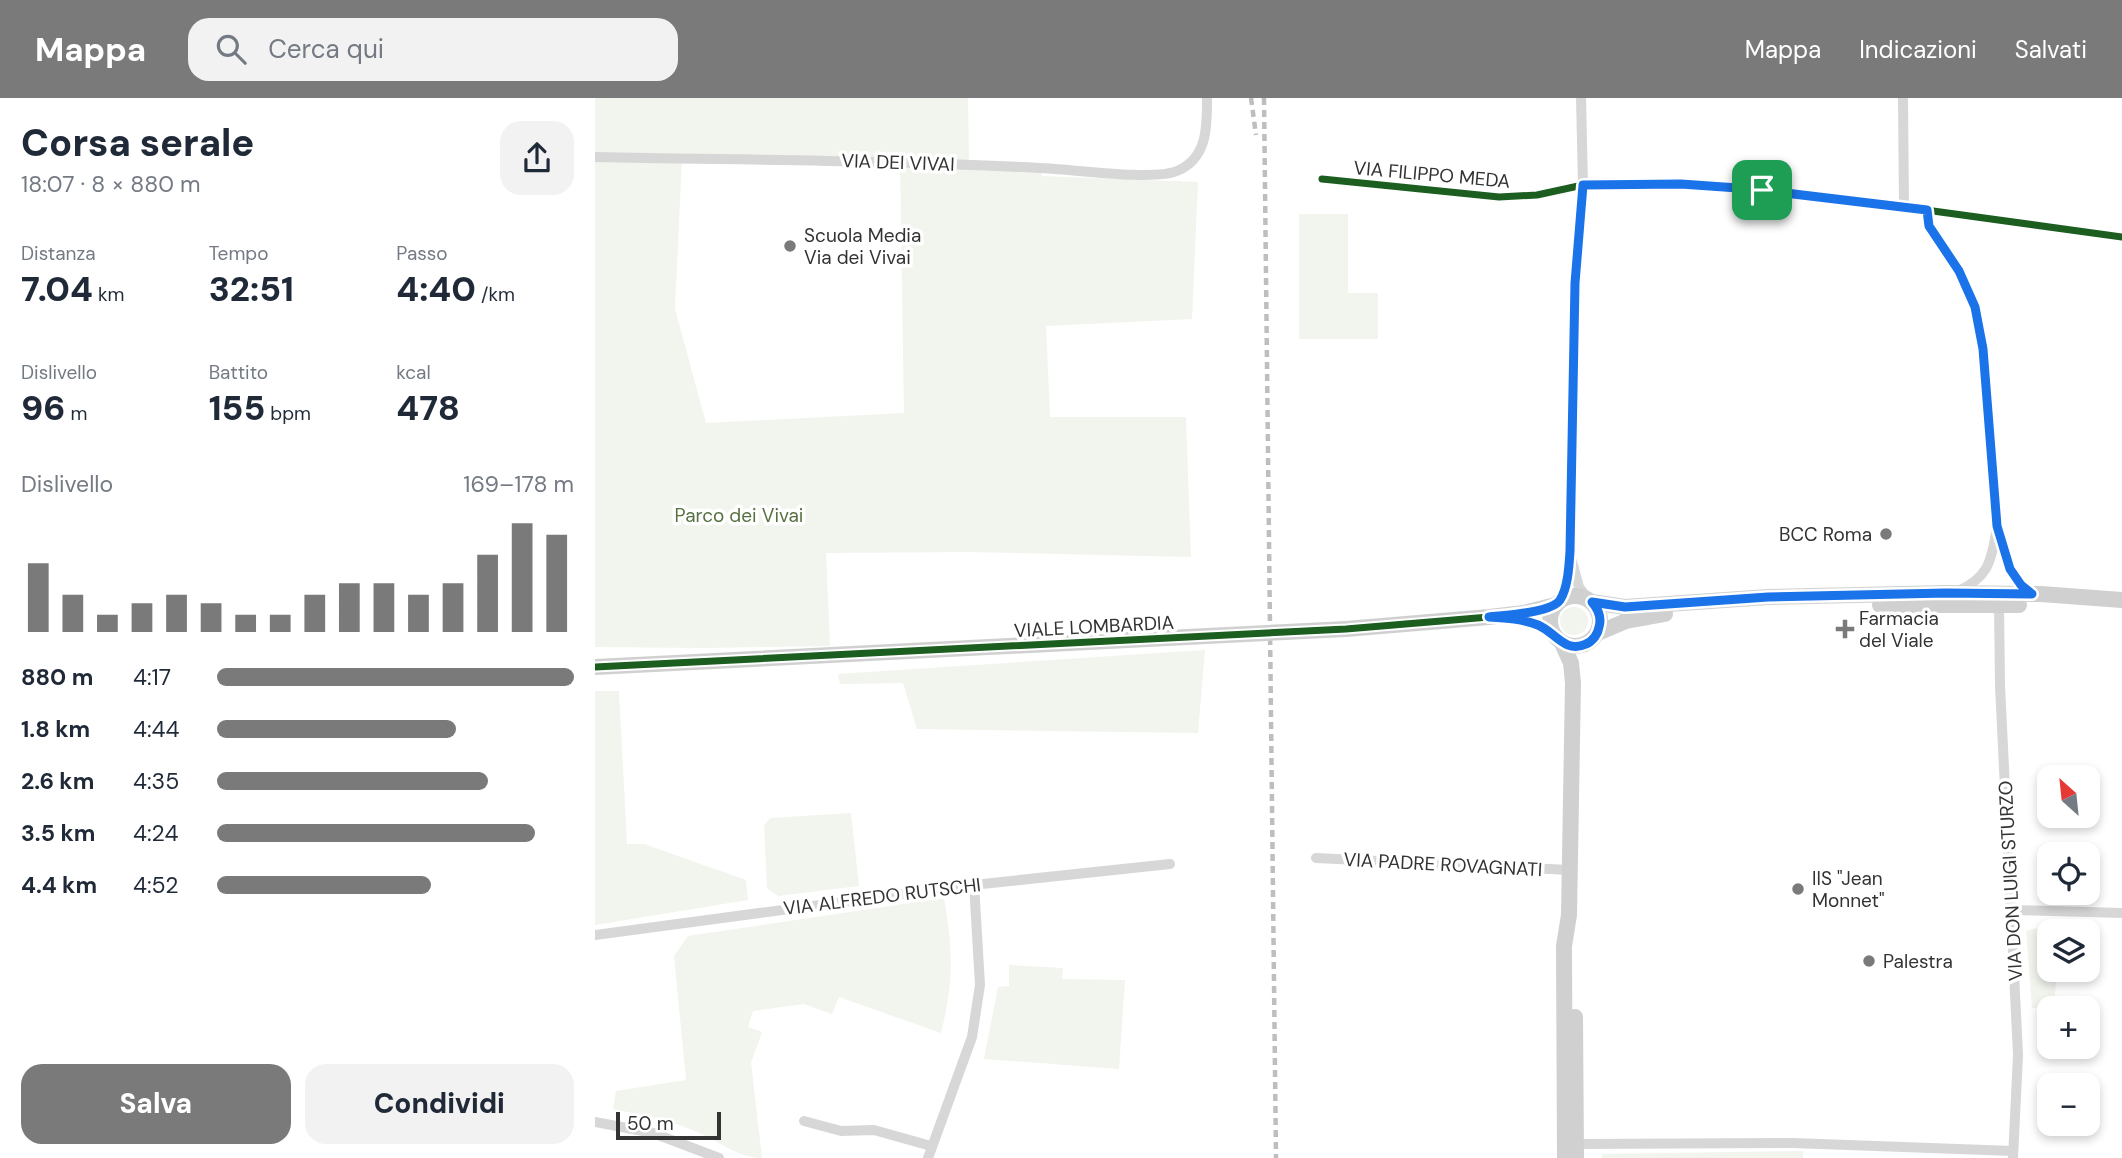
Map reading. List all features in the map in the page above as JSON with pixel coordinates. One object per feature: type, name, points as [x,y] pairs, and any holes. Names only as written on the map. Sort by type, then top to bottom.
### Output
[{"type":"main road","points":[[1565,1158],[1564,946],[1569,915],[1573,683],[1571,663],[1549,617],[1558,602],[1572,595],[1625,607],[1768,597],[1955,593],[2032,594],[2122,600]]},
{"type":"main road","points":[[1573,683],[1581,653],[1592,638],[1599,613],[1590,600]]},
{"type":"main road","name":"VIALE LOMBARDIA","points":[[595,669],[1346,629],[1531,612],[1558,602]]},
{"type":"main road","points":[[1557,638],[1570,646],[1626,621],[1645,616],[1715,610],[1999,604],[2122,606]]},
{"type":"main road","name":"VIALE LOMBARDIA","points":[[1489,617],[1531,622],[1557,638]]},
{"type":"main road","points":[[1569,915],[1575,947],[1576,1151]]},
{"type":"street","name":"VIA DEI VIVAI","points":[[595,157],[872,161],[1155,175],[1179,170],[1196,156],[1207,132],[1207,98]]},
{"type":"street","points":[[1558,602],[1565,587],[1570,551],[1575,283],[1583,185],[1581,98]]},
{"type":"street","points":[[1903,98],[1904,207]]},
{"type":"street","name":"VIA FILIPPO MEDA","points":[[1322,180],[1499,197],[1537,195],[1583,185],[1724,186],[2122,237]]},
{"type":"street","points":[[1927,210],[1929,226],[1965,281],[1980,326],[1997,526],[2010,569],[2021,585],[2032,594]]},
{"type":"street","points":[[1955,593],[1972,584],[1986,571],[1997,526]]},
{"type":"street","points":[[1570,551],[1576,578],[1590,600]]},
{"type":"street","name":"VIA DON LUIGI STURZO","points":[[1999,604],[2000,685],[2018,1055],[2013,1155]]},
{"type":"street","name":"VIA PADRE ROVAGNATI","points":[[1316,858],[1569,870]]},
{"type":"street","name":"VIA ALFREDO RUTSCHI","points":[[595,934],[974,884],[1170,864]]},
{"type":"street","points":[[928,1158],[972,1037],[980,985],[974,884]]},
{"type":"street","points":[[2011,910],[2122,913]]},
{"type":"street","points":[[804,1121],[841,1131],[874,1130],[932,1146]]},
{"type":"street","points":[[595,1122],[645,1131],[719,1158]]},
{"type":"street","points":[[1576,1151],[1793,1143],[2013,1155]]},
{"type":"green space","name":"Parco dei Vivai","points":[[595,98],[968,98],[969,165],[1041,168],[1042,176],[1198,182],[1192,319],[1046,326],[1050,417],[1186,417],[1191,557],[969,552],[826,553],[830,646],[595,647]],"holes":[[[682,158],[900,164],[904,413],[706,423],[675,309]]]},
{"type":"green space","points":[[1299,214],[1348,214],[1348,293],[1378,293],[1378,339],[1299,339]]},
{"type":"green space","points":[[1574,607],[1584,611],[1588,621],[1584,631],[1574,635],[1564,631],[1560,621],[1564,611]]},
{"type":"green space","points":[[1205,650],[1198,733],[917,729],[903,683],[840,684],[838,674]]},
{"type":"green space","points":[[595,691],[619,691],[627,844],[644,844],[746,880],[748,900],[595,925]]},
{"type":"green space","points":[[851,813],[859,886],[778,896],[767,888],[764,826],[770,818]]},
{"type":"green space","points":[[944,898],[951,966],[941,1033],[839,997],[832,1014],[804,1004],[753,1011],[748,1027],[762,1032],[751,1063],[762,1158],[737,1152],[677,1124],[613,1109],[616,1091],[686,1080],[674,956],[688,936]]},
{"type":"green space","points":[[2037,928],[2037,982],[2056,982],[2055,996],[2037,996],[2037,1008],[2032,1008],[2026,931]]},
{"type":"green space","points":[[1009,965],[1063,968],[1062,979],[1125,980],[1119,1069],[984,1059],[998,987],[1009,986]]},
{"type":"green space","points":[[1803,1151],[1803,1158],[1602,1158],[1602,1154]]},
{"type":"railway","points":[[1251,98],[1256,135]]},
{"type":"railway","points":[[1264,98],[1276,1158]]},
{"type":"cycle path","points":[[1322,179],[1499,197],[1537,195],[1583,185],[1724,186],[2122,237]]},
{"type":"cycle path","points":[[1625,607],[1768,597],[1938,593]]},
{"type":"cycle path","points":[[595,667],[1346,629],[1524,613],[1555,605]]},
{"type":"place","name":"Scuola Media Via dei Vivai","points":[[790,246]]},
{"type":"place","name":"BCC Roma","points":[[1886,534]]},
{"type":"place","name":"Farmacia del Viale","points":[[1845,629]]},
{"type":"place","name":"IIS \"Jean Monnet\"","points":[[1798,889]]},
{"type":"place","name":"Palestra","points":[[1869,961]]},
{"type":"route","points":[[1681,184],[1762,190],[1927,210],[1929,226],[1949,253],[1975,307],[1983,349],[1997,526],[2013,575],[2032,594],[1768,597],[1625,607],[1592,602],[1599,613],[1598,633],[1586,644],[1578,646],[1562,643],[1548,630],[1531,622],[1489,617],[1531,612],[1555,605],[1565,587],[1570,551],[1573,461],[1575,283],[1583,185],[1681,184]]}]
